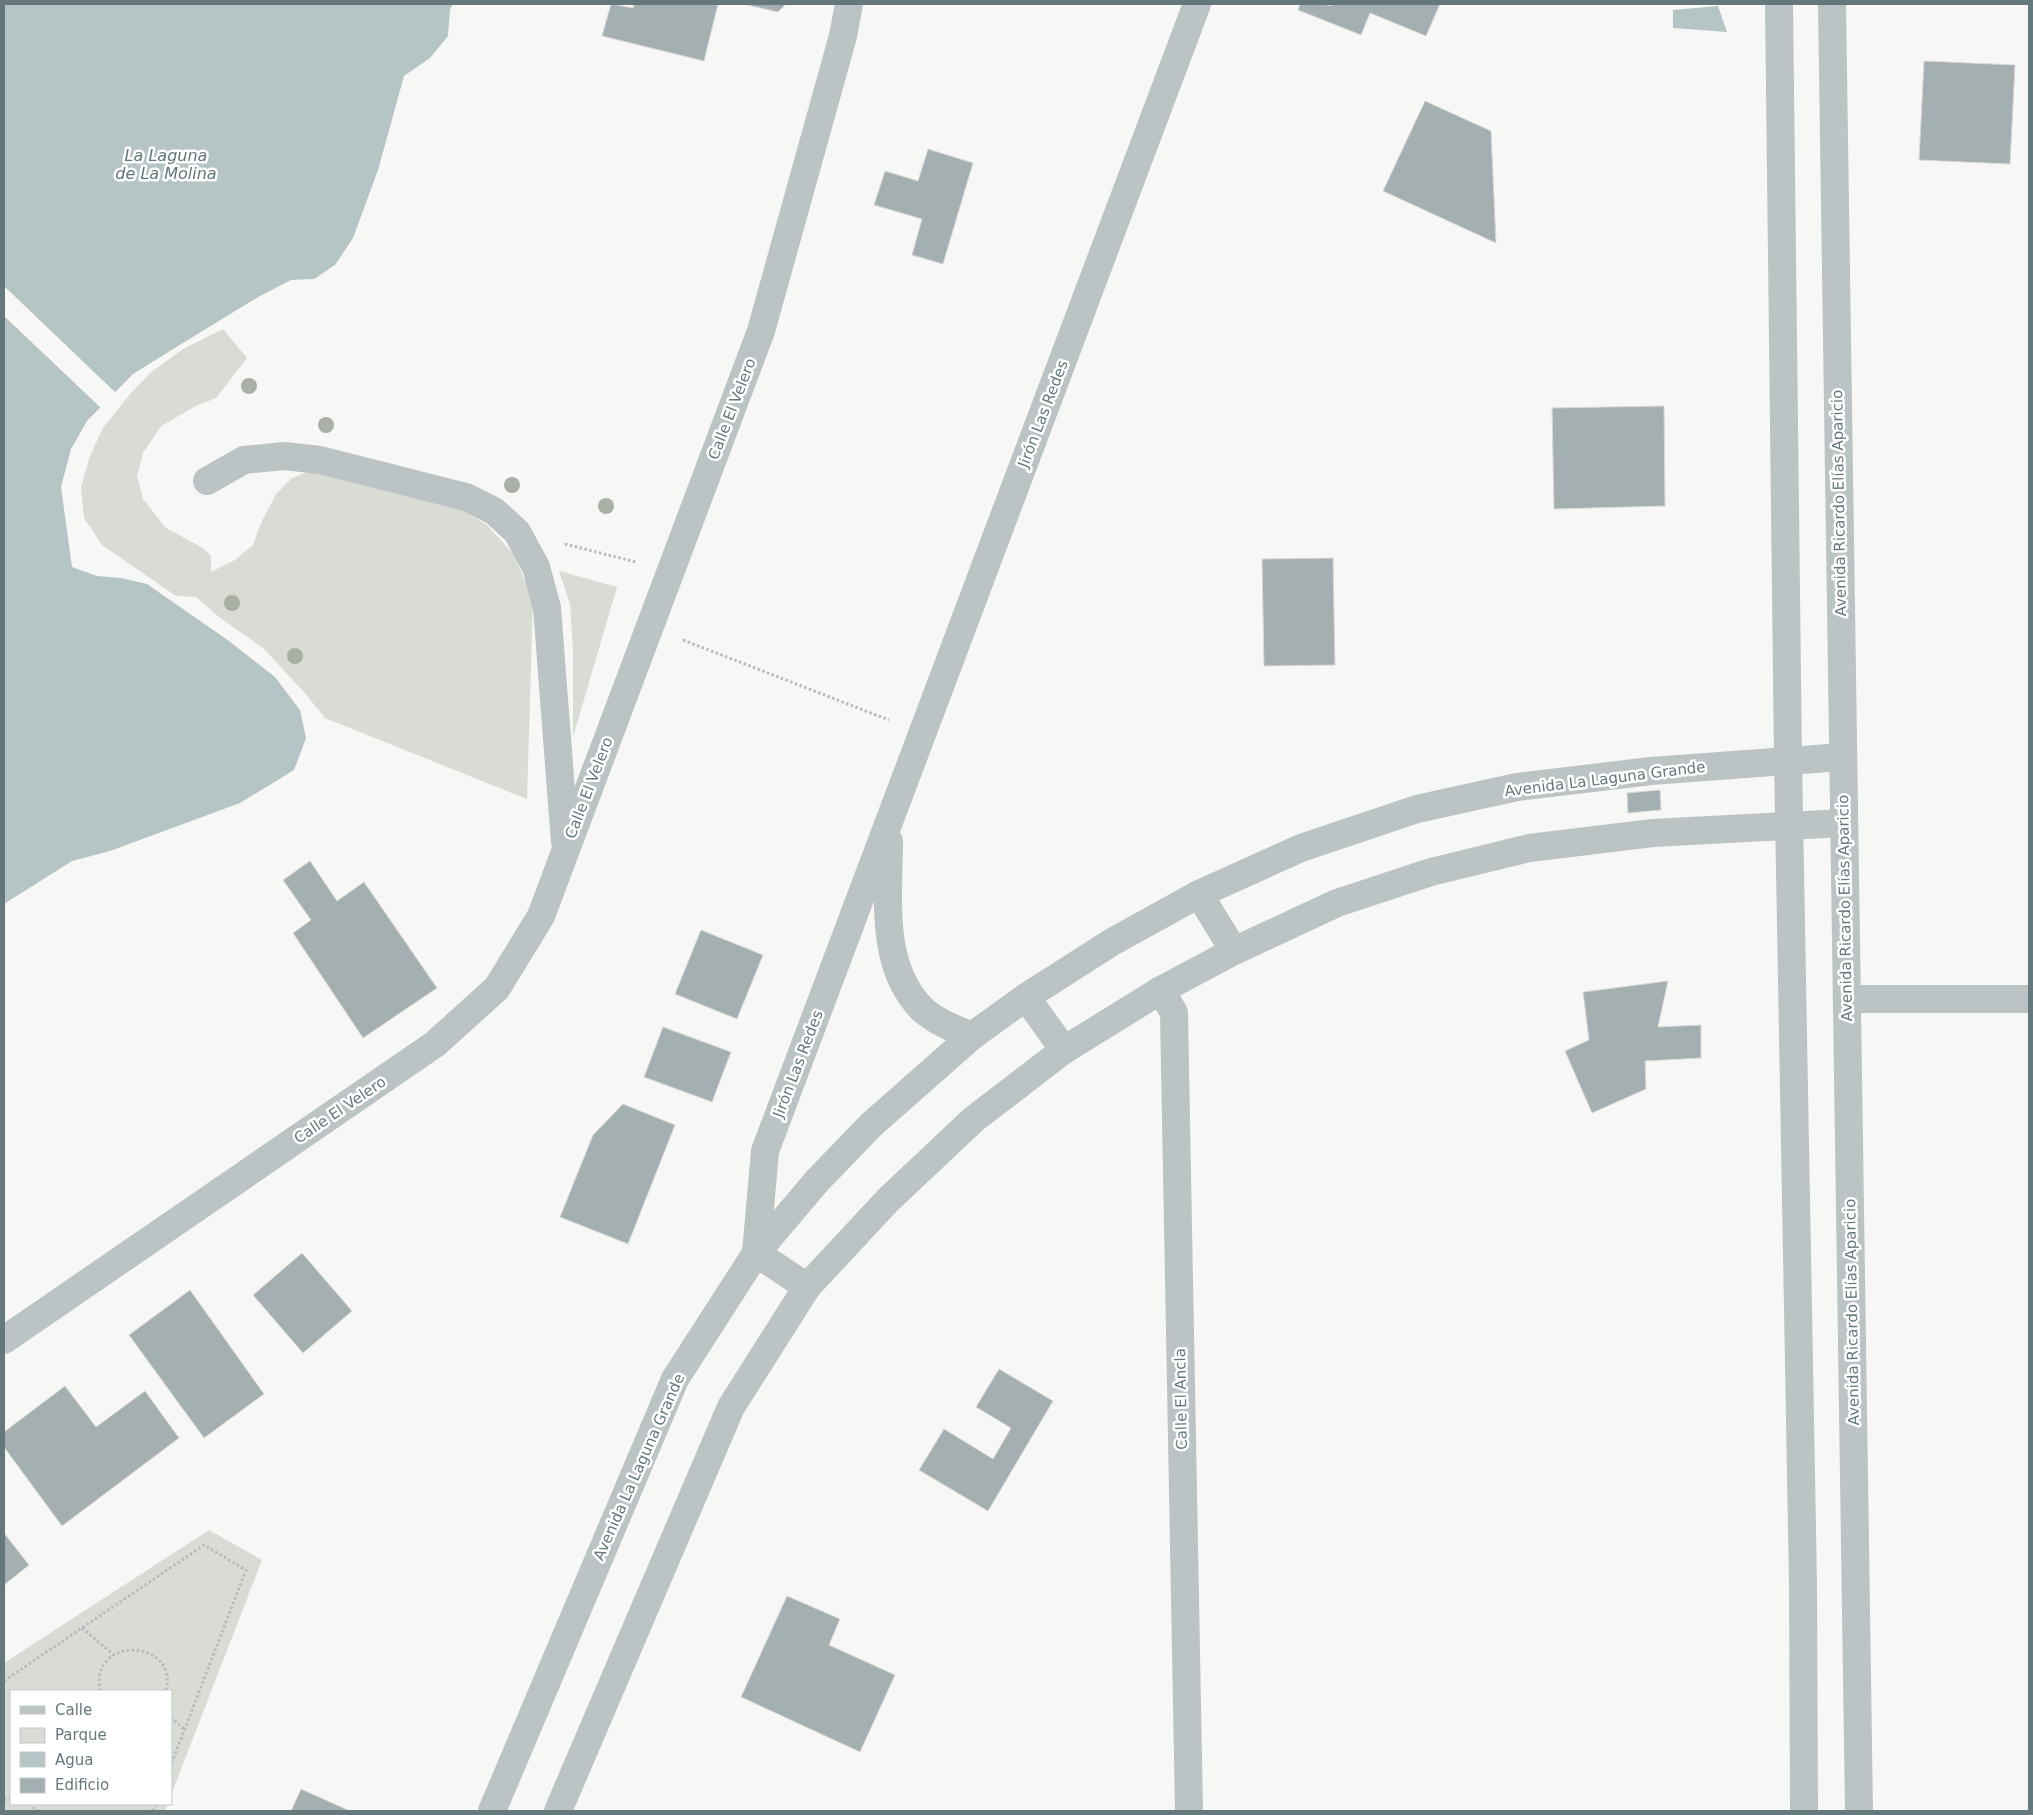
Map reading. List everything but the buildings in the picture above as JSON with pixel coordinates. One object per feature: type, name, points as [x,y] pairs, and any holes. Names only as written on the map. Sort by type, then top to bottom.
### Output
[{"type":"street","name":"Calle El Velero","points":[[4,1340],[435,1044],[497,988],[541,916],[761,331],[843,36],[849,4]]},
{"type":"street","name":"Jirón Las Redes","points":[[756,1253],[765,1151],[1197,4]]},
{"type":"street","points":[[1779,4],[1788,760],[1791,827],[1803,1584],[1804,1811]]},
{"type":"street","name":"Avenida Ricardo Elías Aparicio","points":[[1832,4],[1859,1811]]},
{"type":"street","points":[[207,481],[244,460],[284,456],[320,460],[466,497],[494,510],[517,532],[536,567],[547,608],[565,850]]},
{"type":"street","name":"Avenida La Laguna Grande","points":[[492,1811],[675,1379],[756,1253],[817,1181],[872,1124],[972,1036],[1026,996],[1112,942],[1199,894],[1301,848],[1417,809],[1517,787],[1651,771],[1842,756]]},
{"type":"street","points":[[558,1811],[731,1407],[807,1287],[888,1200],[974,1119],[1064,1050],[1161,990],[1234,951],[1337,903],[1432,872],[1529,848],[1653,833],[1843,823]]},
{"type":"street","name":"Jirón Las Redes","points":[[888,824],[889,928],[894,957],[906,989],[923,1009],[944,1024],[972,1036]]},
{"type":"street","points":[[1199,894],[1234,951]]},
{"type":"street","name":"Calle El Ancla","points":[[1161,990],[1174,1014],[1190,1811]]},
{"type":"street","points":[[1026,996],[1064,1050]]},
{"type":"street","points":[[1847,999],[2029,999]]},
{"type":"street","points":[[756,1253],[807,1287]]},
{"type":"street","points":[[1173,1811],[1188,1775]]},
{"type":"path","points":[[517,532],[670,571]]},
{"type":"path","points":[[650,627],[923,734]]},
{"type":"path","points":[[4,1681],[204,1545],[246,1570],[172,1762]]},
{"type":"path","points":[[82,1628],[114,1655]]},
{"type":"path","points":[[100,1690],[101,1673],[106,1663],[123,1650],[134,1649],[145,1651],[162,1664],[166,1674],[166,1690]]},
{"type":"path","points":[[172,1718],[185,1730]]},
{"type":"green space","points":[[223,329],[247,358],[216,398],[196,406],[161,426],[143,453],[137,476],[143,499],[166,528],[203,548],[211,556],[211,572],[235,560],[253,545],[261,523],[276,494],[292,478],[315,469],[455,505],[487,525],[515,556],[533,602],[527,799],[325,718],[263,648],[219,617],[196,597],[176,596],[102,545],[84,518],[81,487],[90,456],[103,428],[130,394],[150,373],[183,349]]},
{"type":"green space","points":[[559,571],[617,587],[573,737],[573,652],[570,604]]},
{"type":"green space","points":[[209,1530],[262,1560],[172,1792],[172,1690],[10,1690],[10,1805],[168,1805],[165,1811],[4,1811],[4,1663]]},
{"type":"water","name":"La Laguna de La Molina","points":[[4,4],[453,4],[450,9],[448,36],[430,58],[404,76],[378,170],[353,238],[335,265],[314,279],[291,280],[258,297],[133,374],[87,421],[71,449],[61,487],[72,567],[97,576],[121,578],[147,584],[229,641],[275,677],[300,710],[306,738],[294,770],[240,803],[110,851],[72,861],[4,904]]},
{"type":"water","points":[[1718,6],[1727,32],[1673,28],[1673,10]]},
{"type":"pier","points":[[4,286],[117,394],[102,409],[4,316]]}]
